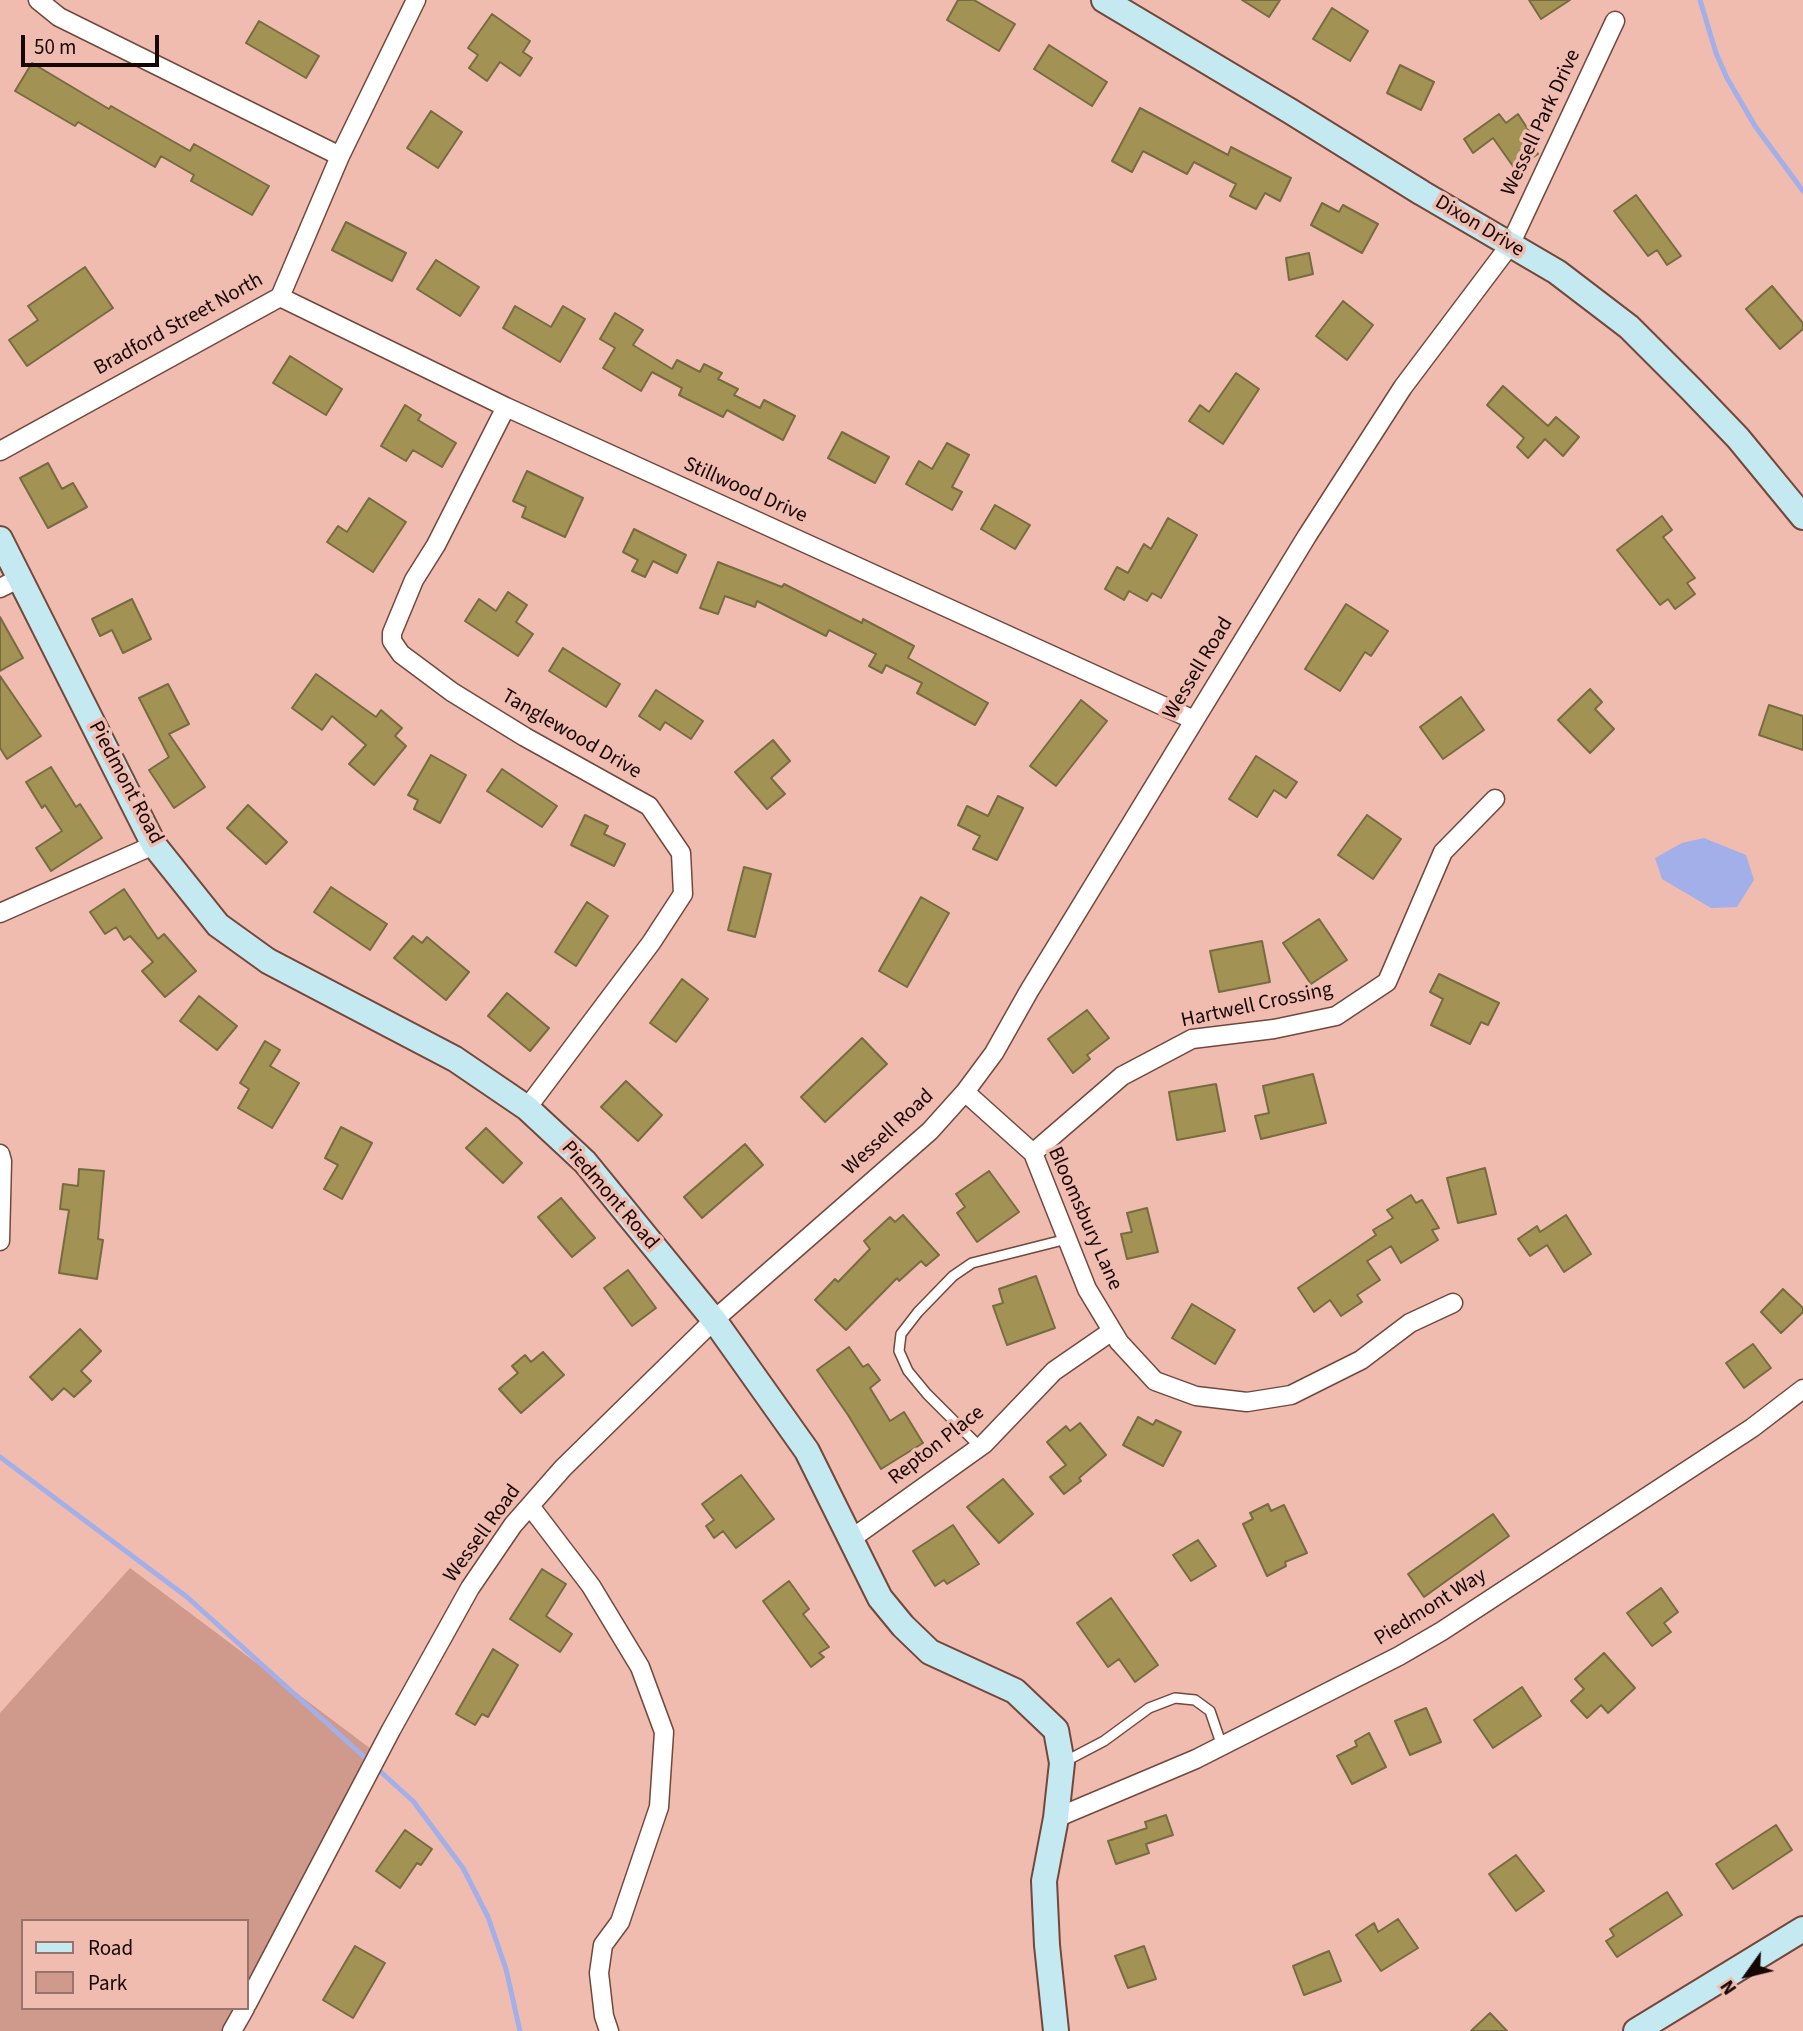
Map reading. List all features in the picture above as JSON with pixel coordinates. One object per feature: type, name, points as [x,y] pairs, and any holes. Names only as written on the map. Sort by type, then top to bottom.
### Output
[{"type":"street","points":[[38,0],[59,17],[340,156]]},
{"type":"street","name":"Bradford Street North","points":[[0,451],[280,297],[340,156],[416,0]]},
{"type":"street","name":"Dixon Drive","points":[[1104,0],[1557,272],[1629,327],[1729,428],[1803,517]]},
{"type":"street","name":"Wessell Park Drive","points":[[1510,246],[1615,21]]},
{"type":"street","name":"Wessell Road","points":[[248,2002],[391,1730],[470,1588],[513,1525],[563,1468],[714,1320],[929,1131],[965,1092],[993,1053],[1307,536],[1403,387],[1510,246]]},
{"type":"street","name":"Stillwood Drive","points":[[280,297],[506,407],[1194,720]]},
{"type":"street","name":"Tanglewood Drive","points":[[506,407],[436,545],[414,580],[391,641],[401,654],[452,692],[525,737],[649,806],[681,853],[683,894],[651,943],[527,1108]]},
{"type":"street","name":"Piedmont Road","points":[[0,540],[10,583],[155,845],[218,925],[268,961],[454,1059],[527,1108],[585,1162],[714,1320],[807,1451],[880,1598],[903,1626],[930,1652],[1015,1691],[1056,1730],[1062,1763],[1056,1818],[1044,1881],[1047,1945],[1056,2031]]},
{"type":"street","name":"Hartwell Crossing","points":[[1032,1153],[1122,1076],[1192,1039],[1274,1029],[1336,1016],[1387,982],[1443,852],[1495,799]]},
{"type":"street","points":[[0,913],[155,845]]},
{"type":"street","name":"Bloomsbury Lane","points":[[965,1092],[1032,1153],[1087,1289],[1119,1342],[1154,1381],[1196,1396],[1247,1402],[1292,1395],[1361,1360],[1410,1323],[1453,1303]]},
{"type":"street","points":[[0,1154],[0,1241]]},
{"type":"street","name":"Repton Place","points":[[851,1539],[980,1447],[1054,1371],[1112,1331]]},
{"type":"street","name":"Piedmont Way","points":[[1056,1818],[1196,1759],[1399,1656],[1442,1631],[1752,1427],[1803,1389]]},
{"type":"street","points":[[530,1506],[591,1586],[640,1667],[664,1732],[659,1807],[621,1922],[603,1945],[599,1973],[604,2016],[609,2031]]},
{"type":"street","points":[[1636,2031],[1803,1929]]},
{"type":"street","name":"Wessell Road","points":[[232,2031],[244,2010]]},
{"type":"lane","points":[[980,1447],[908,1371],[899,1351],[901,1334],[953,1276],[972,1263],[1067,1239]]},
{"type":"lane","points":[[1062,1763],[1104,1741],[1149,1708],[1175,1698],[1195,1700],[1210,1711],[1222,1746]]},
{"type":"green space","points":[[130,1568],[371,1749],[248,1999],[248,1919],[21,1919],[21,2010],[242,2010],[232,2031],[0,2031],[0,1713]]},
{"type":"water","points":[[1704,838],[1746,855],[1754,880],[1737,907],[1711,908],[1662,879],[1655,858],[1682,843]]},
{"type":"building","points":[[958,0],[974,0],[1015,24],[999,51],[947,20]]},
{"type":"building","points":[[1242,0],[1280,0],[1269,17]]},
{"type":"building","points":[[1529,0],[1570,0],[1541,19]]},
{"type":"building","points":[[1332,8],[1368,31],[1350,61],[1313,39]]},
{"type":"building","points":[[492,14],[530,41],[523,52],[532,58],[520,76],[500,62],[487,81],[469,68],[478,55],[468,48]]},
{"type":"building","points":[[259,21],[319,56],[306,78],[246,43]]},
{"type":"building","points":[[1049,45],[1107,82],[1092,106],[1034,69]]},
{"type":"building","points":[[32,63],[109,109],[111,106],[190,151],[194,144],[269,186],[252,215],[191,181],[194,175],[161,156],[155,167],[78,122],[75,126],[15,91]]},
{"type":"building","points":[[1400,65],[1434,82],[1421,110],[1387,93]]},
{"type":"building","points":[[1140,108],[1228,155],[1231,147],[1291,178],[1280,201],[1265,193],[1256,209],[1230,196],[1236,184],[1194,162],[1187,174],[1143,151],[1132,172],[1112,161]]},
{"type":"building","points":[[431,111],[462,132],[438,168],[407,148]]},
{"type":"building","points":[[1499,114],[1506,123],[1518,114],[1533,137],[1529,140],[1538,154],[1515,169],[1493,138],[1473,153],[1464,139]]},
{"type":"building","points":[[1636,195],[1681,256],[1667,265],[1657,250],[1648,256],[1614,211]]},
{"type":"building","points":[[1322,203],[1339,212],[1343,205],[1378,224],[1362,253],[1311,225]]},
{"type":"building","points":[[346,222],[406,253],[392,281],[332,250]]},
{"type":"building","points":[[1309,253],[1313,274],[1289,280],[1286,258]]},
{"type":"building","points":[[436,260],[479,287],[460,316],[417,289]]},
{"type":"building","points":[[85,267],[113,308],[27,366],[9,340],[38,320],[28,306]]},
{"type":"building","points":[[1772,286],[1803,323],[1803,329],[1780,349],[1746,309]]},
{"type":"building","points":[[1343,301],[1373,325],[1347,360],[1316,336]]},
{"type":"building","points":[[515,306],[551,327],[563,306],[585,319],[560,362],[503,328]]},
{"type":"building","points":[[615,313],[643,330],[633,345],[672,369],[677,360],[700,372],[704,364],[722,373],[718,379],[738,389],[734,395],[760,408],[764,400],[795,416],[783,440],[727,410],[723,417],[679,395],[682,388],[652,372],[641,391],[603,368],[615,348],[600,339]]},
{"type":"building","points":[[290,356],[342,389],[326,415],[273,383]]},
{"type":"building","points":[[1236,373],[1259,389],[1223,444],[1189,421],[1200,405],[1209,412]]},
{"type":"building","points":[[1503,386],[1548,426],[1556,417],[1579,437],[1563,456],[1545,439],[1528,458],[1517,447],[1524,438],[1487,405]]},
{"type":"building","points":[[405,405],[421,415],[418,420],[456,443],[442,467],[413,450],[406,461],[381,446]]},
{"type":"building","points":[[842,432],[889,457],[875,483],[828,458]]},
{"type":"building","points":[[947,443],[969,455],[952,487],[962,492],[952,510],[906,484],[919,461],[932,469]]},
{"type":"building","points":[[48,463],[62,489],[73,483],[87,507],[48,528],[20,478]]},
{"type":"building","points":[[527,471],[583,498],[565,537],[522,517],[526,507],[513,501]]},
{"type":"building","points":[[369,498],[406,522],[373,572],[327,542],[338,526],[347,532]]},
{"type":"building","points":[[995,505],[1030,525],[1015,549],[981,529]]},
{"type":"building","points":[[1662,516],[1672,530],[1663,537],[1695,578],[1687,583],[1695,594],[1675,609],[1668,599],[1660,605],[1617,550]]},
{"type":"building","points":[[1168,518],[1197,535],[1161,598],[1152,593],[1147,601],[1129,591],[1124,600],[1105,589],[1117,567],[1128,573],[1144,544],[1151,549]]},
{"type":"building","points":[[634,529],[686,555],[677,573],[653,561],[645,577],[632,571],[638,560],[623,552]]},
{"type":"building","points":[[718,562],[782,587],[784,584],[862,623],[863,619],[914,646],[908,658],[988,703],[975,725],[917,693],[922,683],[886,665],[882,673],[869,666],[876,654],[829,630],[826,636],[757,601],[755,607],[725,596],[718,614],[700,608]]},
{"type":"building","points":[[508,592],[527,605],[516,622],[533,634],[518,656],[465,621],[479,599],[496,611]]},
{"type":"building","points":[[132,599],[151,639],[123,653],[112,630],[100,636],[92,619]]},
{"type":"building","points":[[1346,604],[1388,631],[1371,656],[1365,652],[1340,691],[1305,669]]},
{"type":"building","points":[[0,617],[23,658],[0,671]]},
{"type":"building","points":[[563,648],[620,684],[606,707],[549,671]]},
{"type":"building","points":[[316,674],[376,717],[381,710],[402,728],[395,736],[406,746],[374,785],[349,764],[366,745],[332,716],[322,730],[292,708]]},
{"type":"building","points":[[0,676],[41,736],[7,759],[0,748]]},
{"type":"building","points":[[168,684],[189,724],[169,734],[205,787],[174,808],[149,770],[169,757],[139,698]]},
{"type":"building","points":[[1590,689],[1602,702],[1595,709],[1614,729],[1590,753],[1558,720]]},
{"type":"building","points":[[656,690],[703,721],[691,739],[665,722],[660,730],[639,716]]},
{"type":"building","points":[[1461,697],[1484,730],[1443,759],[1420,727]]},
{"type":"building","points":[[1081,700],[1107,721],[1056,786],[1030,766]]},
{"type":"building","points":[[1769,705],[1803,716],[1803,750],[1759,735]]},
{"type":"building","points":[[773,740],[790,761],[771,778],[785,794],[767,809],[735,772]]},
{"type":"building","points":[[431,755],[466,775],[440,823],[414,809],[418,800],[408,795]]},
{"type":"building","points":[[1256,756],[1297,782],[1286,798],[1274,790],[1257,817],[1229,799]]},
{"type":"building","points":[[51,767],[76,807],[80,804],[102,838],[51,871],[36,848],[62,831],[45,805],[42,808],[26,782]]},
{"type":"building","points":[[502,769],[557,806],[542,827],[487,791]]},
{"type":"building","points":[[998,796],[1023,808],[997,860],[973,849],[980,836],[958,825],[967,806],[988,816]]},
{"type":"building","points":[[248,805],[287,842],[266,864],[227,828]]},
{"type":"building","points":[[585,815],[608,826],[604,834],[625,844],[614,866],[571,845]]},
{"type":"building","points":[[1367,815],[1401,839],[1373,879],[1338,855]]},
{"type":"building","points":[[744,867],[771,874],[755,937],[728,930]]},
{"type":"building","points":[[331,887],[387,924],[370,950],[314,912]]},
{"type":"building","points":[[124,889],[158,939],[164,934],[196,971],[165,997],[142,971],[153,962],[130,936],[124,940],[116,927],[105,934],[90,912]]},
{"type":"building","points":[[921,897],[949,913],[907,987],[879,971]]},
{"type":"building","points":[[587,902],[608,916],[576,966],[555,952]]},
{"type":"building","points":[[1319,919],[1347,960],[1311,984],[1283,943]]},
{"type":"building","points":[[413,936],[422,943],[427,937],[469,972],[446,1000],[394,958]]},
{"type":"building","points":[[1262,941],[1270,982],[1219,992],[1210,951]]},
{"type":"building","points":[[1439,974],[1499,1003],[1488,1025],[1481,1022],[1470,1044],[1431,1025],[1443,999],[1430,992]]},
{"type":"building","points":[[682,979],[708,999],[676,1042],[650,1023]]},
{"type":"building","points":[[507,993],[549,1028],[530,1051],[488,1016]]},
{"type":"building","points":[[199,996],[237,1026],[217,1050],[180,1021]]},
{"type":"building","points":[[1087,1010],[1109,1038],[1087,1055],[1090,1059],[1073,1073],[1048,1039]]},
{"type":"building","points":[[862,1038],[887,1064],[825,1122],[801,1097]]},
{"type":"building","points":[[265,1041],[280,1050],[270,1066],[299,1083],[272,1128],[238,1108],[249,1089],[240,1083]]},
{"type":"building","points":[[1313,1074],[1326,1123],[1261,1139],[1255,1116],[1269,1113],[1263,1086]]},
{"type":"building","points":[[626,1081],[662,1115],[638,1141],[601,1107]]},
{"type":"building","points":[[1216,1084],[1225,1131],[1177,1140],[1169,1092]]},
{"type":"building","points":[[341,1127],[372,1143],[342,1199],[324,1189],[338,1165],[325,1158]]},
{"type":"building","points":[[486,1128],[522,1163],[503,1183],[466,1148]]},
{"type":"building","points":[[745,1144],[763,1165],[702,1218],[684,1197]]},
{"type":"building","points":[[1485,1168],[1496,1214],[1458,1223],[1447,1178]]},
{"type":"building","points":[[79,1169],[104,1171],[98,1239],[103,1240],[97,1279],[59,1273],[69,1210],[60,1209],[63,1184],[78,1186]]},
{"type":"building","points":[[989,1171],[1019,1212],[977,1242],[957,1213],[965,1207],[956,1194]]},
{"type":"building","points":[[1411,1195],[1416,1203],[1422,1200],[1439,1228],[1432,1230],[1438,1240],[1401,1263],[1391,1246],[1367,1261],[1380,1280],[1357,1295],[1362,1302],[1341,1316],[1330,1300],[1314,1312],[1298,1288],[1376,1235],[1373,1230],[1393,1218],[1387,1210]]},
{"type":"building","points":[[561,1198],[595,1238],[572,1257],[538,1217]]},
{"type":"building","points":[[1147,1208],[1158,1252],[1127,1259],[1121,1234],[1132,1232],[1127,1213]]},
{"type":"building","points":[[903,1215],[939,1255],[926,1266],[921,1261],[899,1281],[897,1278],[846,1330],[815,1300],[835,1279],[838,1282],[870,1249],[864,1241],[890,1217],[895,1222]]},
{"type":"building","points":[[1566,1215],[1591,1254],[1564,1272],[1547,1245],[1530,1256],[1518,1239],[1537,1226],[1540,1232]]},
{"type":"building","points":[[628,1270],[656,1308],[632,1326],[604,1288]]},
{"type":"building","points":[[1036,1276],[1055,1328],[1007,1345],[993,1306],[1003,1303],[999,1289]]},
{"type":"building","points":[[1783,1289],[1803,1308],[1803,1312],[1781,1333],[1761,1312]]},
{"type":"building","points":[[1192,1304],[1235,1330],[1215,1364],[1172,1338]]},
{"type":"building","points":[[80,1329],[101,1351],[81,1371],[91,1381],[74,1397],[64,1388],[52,1400],[30,1377]]},
{"type":"building","points":[[1753,1344],[1771,1368],[1744,1388],[1726,1363]]},
{"type":"building","points":[[849,1347],[863,1367],[868,1364],[880,1380],[870,1388],[890,1421],[904,1412],[923,1443],[881,1469],[817,1370]]},
{"type":"building","points":[[543,1352],[564,1375],[521,1413],[499,1389],[518,1373],[512,1366],[525,1355],[531,1362]]},
{"type":"building","points":[[1138,1417],[1153,1425],[1156,1420],[1181,1432],[1163,1466],[1123,1445]]},
{"type":"building","points":[[1080,1423],[1106,1455],[1064,1494],[1050,1477],[1066,1465],[1047,1442],[1066,1426],[1070,1431]]},
{"type":"building","points":[[741,1475],[774,1519],[736,1548],[723,1531],[714,1538],[706,1526],[714,1520],[702,1504]]},
{"type":"building","points":[[1003,1479],[1033,1514],[999,1543],[967,1507]]},
{"type":"building","points":[[1268,1504],[1271,1511],[1284,1505],[1307,1553],[1285,1562],[1286,1566],[1267,1576],[1243,1524],[1253,1519],[1250,1513]]},
{"type":"building","points":[[1493,1514],[1509,1536],[1424,1597],[1408,1574]]},
{"type":"building","points":[[953,1525],[979,1564],[947,1584],[944,1580],[935,1586],[913,1551]]},
{"type":"building","points":[[1198,1540],[1216,1566],[1191,1581],[1173,1555]]},
{"type":"building","points":[[542,1569],[566,1584],[546,1616],[572,1634],[560,1652],[510,1619]]},
{"type":"building","points":[[789,1581],[809,1609],[803,1614],[829,1647],[819,1653],[824,1657],[811,1667],[763,1601]]},
{"type":"building","points":[[1661,1588],[1678,1612],[1664,1623],[1671,1632],[1652,1646],[1627,1613]]},
{"type":"building","points":[[1111,1598],[1158,1665],[1135,1682],[1119,1659],[1108,1667],[1077,1623]]},
{"type":"building","points":[[493,1649],[518,1665],[488,1717],[482,1714],[475,1725],[456,1714]]},
{"type":"building","points":[[1604,1653],[1635,1688],[1608,1713],[1601,1705],[1587,1718],[1571,1701],[1584,1689],[1575,1679]]},
{"type":"building","points":[[1522,1687],[1541,1716],[1493,1748],[1474,1720]]},
{"type":"building","points":[[1426,1708],[1441,1742],[1410,1755],[1395,1721]]},
{"type":"building","points":[[1369,1733],[1386,1767],[1352,1784],[1337,1756],[1357,1746],[1355,1741]]},
{"type":"building","points":[[1166,1815],[1173,1835],[1146,1844],[1149,1853],[1116,1864],[1108,1841],[1147,1828],[1145,1822]]},
{"type":"building","points":[[1776,1825],[1792,1850],[1733,1889],[1716,1864]]},
{"type":"building","points":[[405,1830],[432,1849],[421,1865],[417,1863],[400,1888],[376,1871]]},
{"type":"building","points":[[1516,1855],[1544,1891],[1516,1911],[1489,1874]]},
{"type":"building","points":[[1667,1892],[1682,1915],[1617,1957],[1606,1941],[1614,1936],[1610,1929]]},
{"type":"building","points":[[1398,1919],[1418,1948],[1381,1971],[1356,1935],[1374,1923],[1378,1932]]},
{"type":"building","points":[[355,1946],[385,1963],[353,2018],[323,2000]]},
{"type":"building","points":[[1144,1946],[1156,1979],[1128,1988],[1115,1956]]},
{"type":"building","points":[[1329,1951],[1341,1981],[1304,1995],[1293,1966]]},
{"type":"building","points":[[1490,2013],[1507,2031],[1471,2031]]},
{"type":"waterway","points":[[1700,0],[1716,53],[1727,78],[1755,126],[1803,191]]},
{"type":"waterway","points":[[0,1457],[187,1597],[413,1801],[463,1868],[488,1917],[506,1969],[520,2031]]}]
